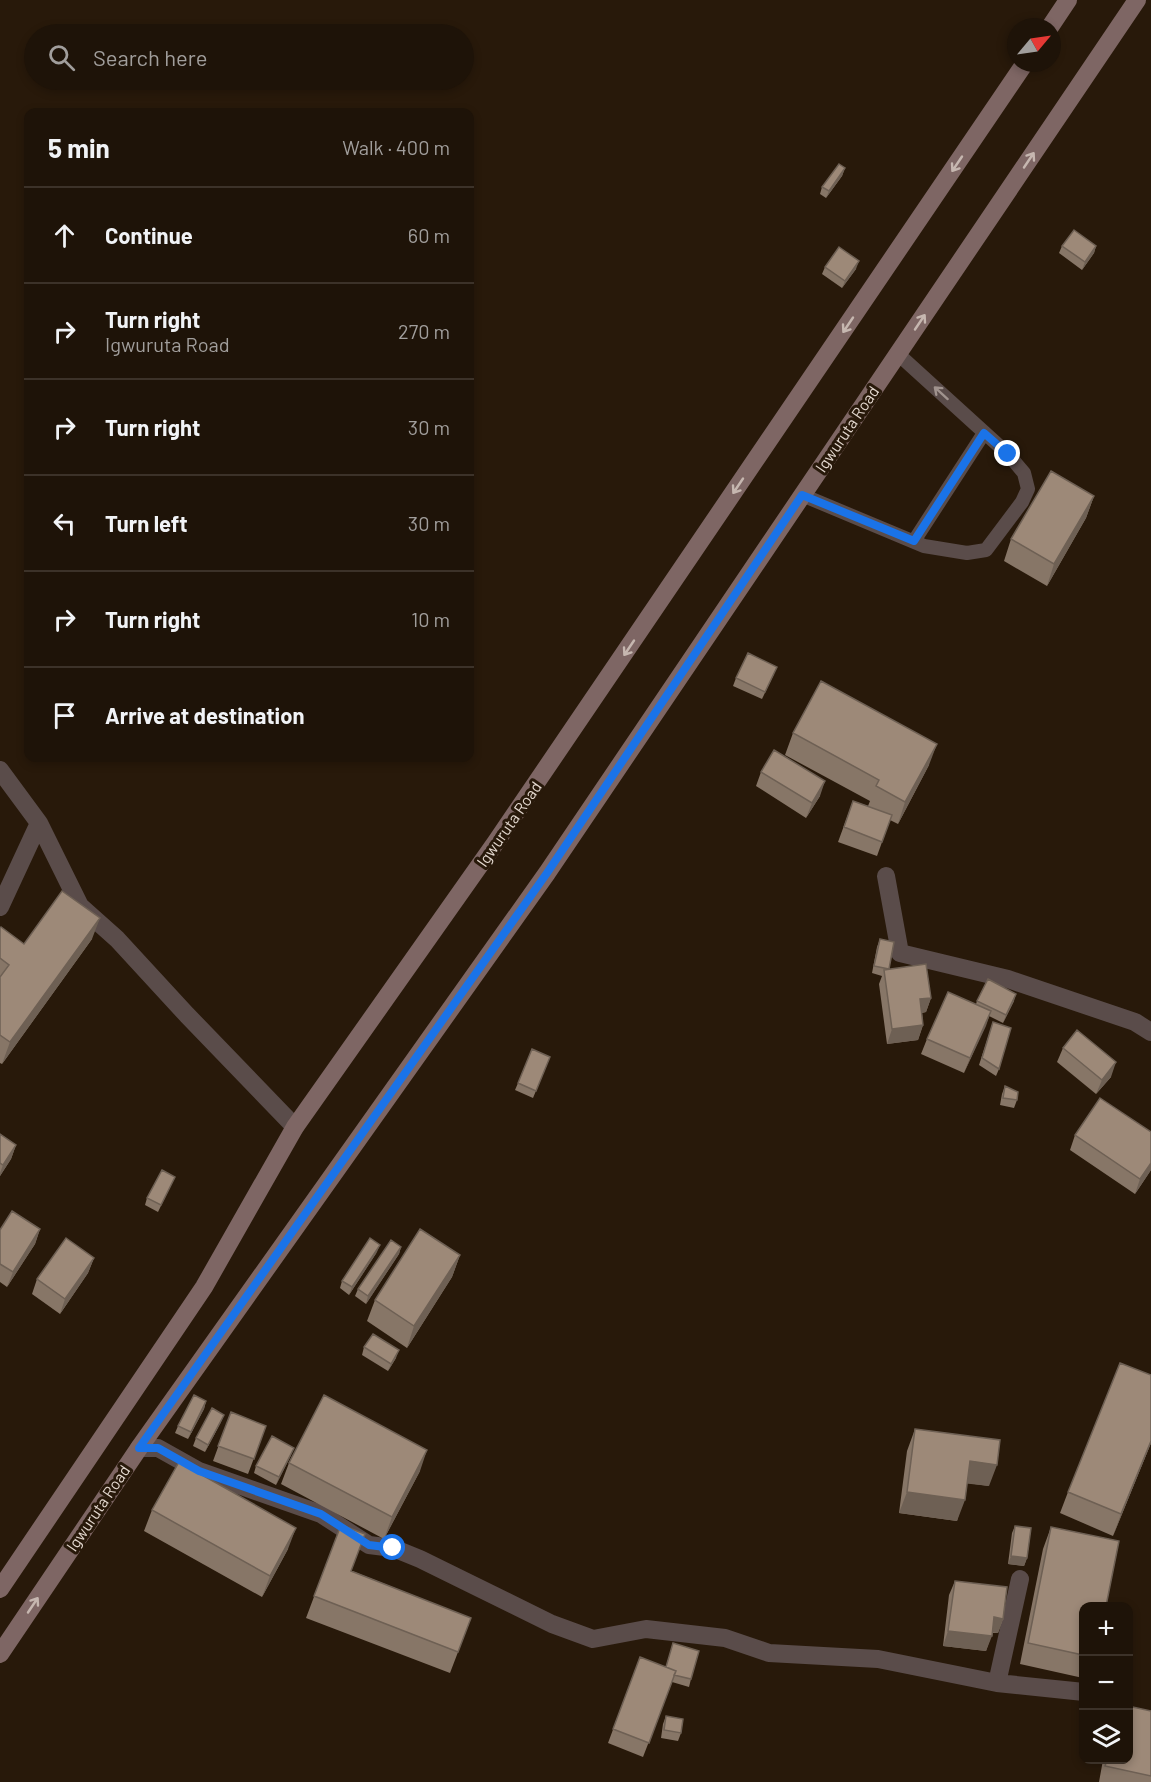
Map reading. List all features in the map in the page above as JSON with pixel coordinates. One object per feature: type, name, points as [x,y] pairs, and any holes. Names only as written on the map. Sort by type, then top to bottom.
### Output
[{"type":"main road","points":[[1056,18],[1068,0]]},
{"type":"main road","name":"Igwuruta Road","points":[[0,1654],[139,1448],[547,873],[1137,0]]},
{"type":"main road","name":"Igwuruta Road","points":[[0,1589],[204,1287],[295,1127],[503,832],[1019,72]]},
{"type":"street","points":[[0,771],[39,823],[80,906],[117,939],[295,1127]]},
{"type":"street","points":[[0,907],[39,823]]},
{"type":"street","points":[[886,876],[900,952],[1008,979],[1135,1022],[1151,1032]]},
{"type":"street","points":[[139,1448],[158,1448],[199,1471],[321,1514],[369,1545],[393,1548],[420,1559],[552,1624],[593,1639],[646,1629],[725,1638],[769,1653],[878,1659],[997,1683],[1079,1692]]},
{"type":"street","points":[[997,1683],[1020,1579]]},
{"type":"lane","points":[[802,495],[924,546],[967,553],[986,550],[1022,502],[1028,489],[1024,473],[1008,454],[898,354]]},
{"type":"lane","points":[[914,541],[984,433]]},
{"type":"building","points":[[839,164],[845,168],[829,191],[822,187]]},
{"type":"building","points":[[1074,230],[1096,246],[1085,262],[1062,246]]},
{"type":"building","points":[[839,247],[859,261],[845,281],[825,267]]},
{"type":"building","points":[[1051,471],[1094,496],[1054,564],[1011,539]]},
{"type":"building","points":[[748,653],[777,667],[765,692],[736,678]]},
{"type":"building","points":[[821,681],[937,744],[905,802],[876,786],[879,780],[793,733]]},
{"type":"building","points":[[774,750],[825,781],[812,803],[761,772]]},
{"type":"building","points":[[853,801],[892,815],[882,842],[844,827]]},
{"type":"building","points":[[62,891],[100,918],[10,1042],[0,1035],[0,977],[9,965],[0,958],[0,928],[24,944]]},
{"type":"building","points":[[880,939],[894,942],[889,969],[874,966]]},
{"type":"building","points":[[926,964],[931,998],[920,999],[923,1025],[892,1029],[884,970]]},
{"type":"building","points":[[988,979],[1016,994],[1006,1015],[977,1001]]},
{"type":"building","points":[[948,992],[991,1011],[970,1058],[927,1039]]},
{"type":"building","points":[[993,1022],[1011,1028],[999,1069],[982,1058]]},
{"type":"building","points":[[1077,1030],[1116,1062],[1102,1080],[1063,1048]]},
{"type":"building","points":[[532,1049],[550,1057],[536,1091],[518,1083]]},
{"type":"building","points":[[1005,1086],[1018,1092],[1017,1100],[1003,1098]]},
{"type":"building","points":[[1100,1098],[1151,1132],[1151,1163],[1140,1179],[1075,1135]]},
{"type":"building","points":[[0,1134],[16,1145],[3,1165],[0,1163]]},
{"type":"building","points":[[162,1170],[175,1177],[161,1205],[147,1198]]},
{"type":"building","points":[[12,1211],[40,1229],[13,1272],[0,1264],[0,1230]]},
{"type":"building","points":[[420,1229],[460,1255],[414,1326],[375,1300]]},
{"type":"building","points":[[66,1238],[94,1258],[65,1299],[37,1279]]},
{"type":"building","points":[[370,1238],[380,1245],[352,1287],[342,1281]]},
{"type":"building","points":[[391,1240],[401,1247],[368,1296],[358,1289]]},
{"type":"building","points":[[373,1334],[399,1350],[391,1364],[364,1347]]},
{"type":"building","points":[[1120,1363],[1151,1375],[1151,1441],[1121,1514],[1068,1492]]},
{"type":"building","points":[[194,1395],[206,1401],[191,1432],[178,1426]]},
{"type":"building","points":[[324,1395],[427,1450],[392,1517],[289,1463]]},
{"type":"building","points":[[212,1408],[224,1415],[208,1445],[196,1438]]},
{"type":"building","points":[[231,1412],[266,1426],[254,1459],[218,1446]]},
{"type":"building","points":[[915,1429],[1000,1440],[997,1465],[970,1461],[965,1500],[907,1492]]},
{"type":"building","points":[[272,1436],[294,1448],[279,1477],[256,1466]]},
{"type":"building","points":[[179,1462],[296,1528],[270,1576],[152,1510]]},
{"type":"building","points":[[341,1525],[365,1534],[351,1571],[471,1618],[458,1652],[314,1596]]},
{"type":"building","points":[[1015,1526],[1031,1528],[1027,1558],[1011,1556]]},
{"type":"building","points":[[1051,1527],[1119,1541],[1107,1602],[1079,1602],[1079,1654],[1028,1643]]},
{"type":"building","points":[[955,1581],[1007,1587],[1003,1619],[994,1617],[992,1636],[948,1631]]},
{"type":"building","points":[[673,1643],[699,1651],[691,1679],[674,1675],[676,1671],[666,1667]]},
{"type":"building","points":[[640,1657],[676,1671],[649,1743],[613,1729]]},
{"type":"building","points":[[1133,1707],[1151,1711],[1151,1776],[1105,1766],[1106,1764],[1133,1764]]},
{"type":"building","points":[[666,1716],[683,1719],[681,1733],[664,1730]]},
{"type":"route","points":[[393,1548],[369,1545],[321,1514],[199,1471],[158,1448],[139,1448],[547,873],[802,495],[914,541],[984,433],[1008,454]]}]
